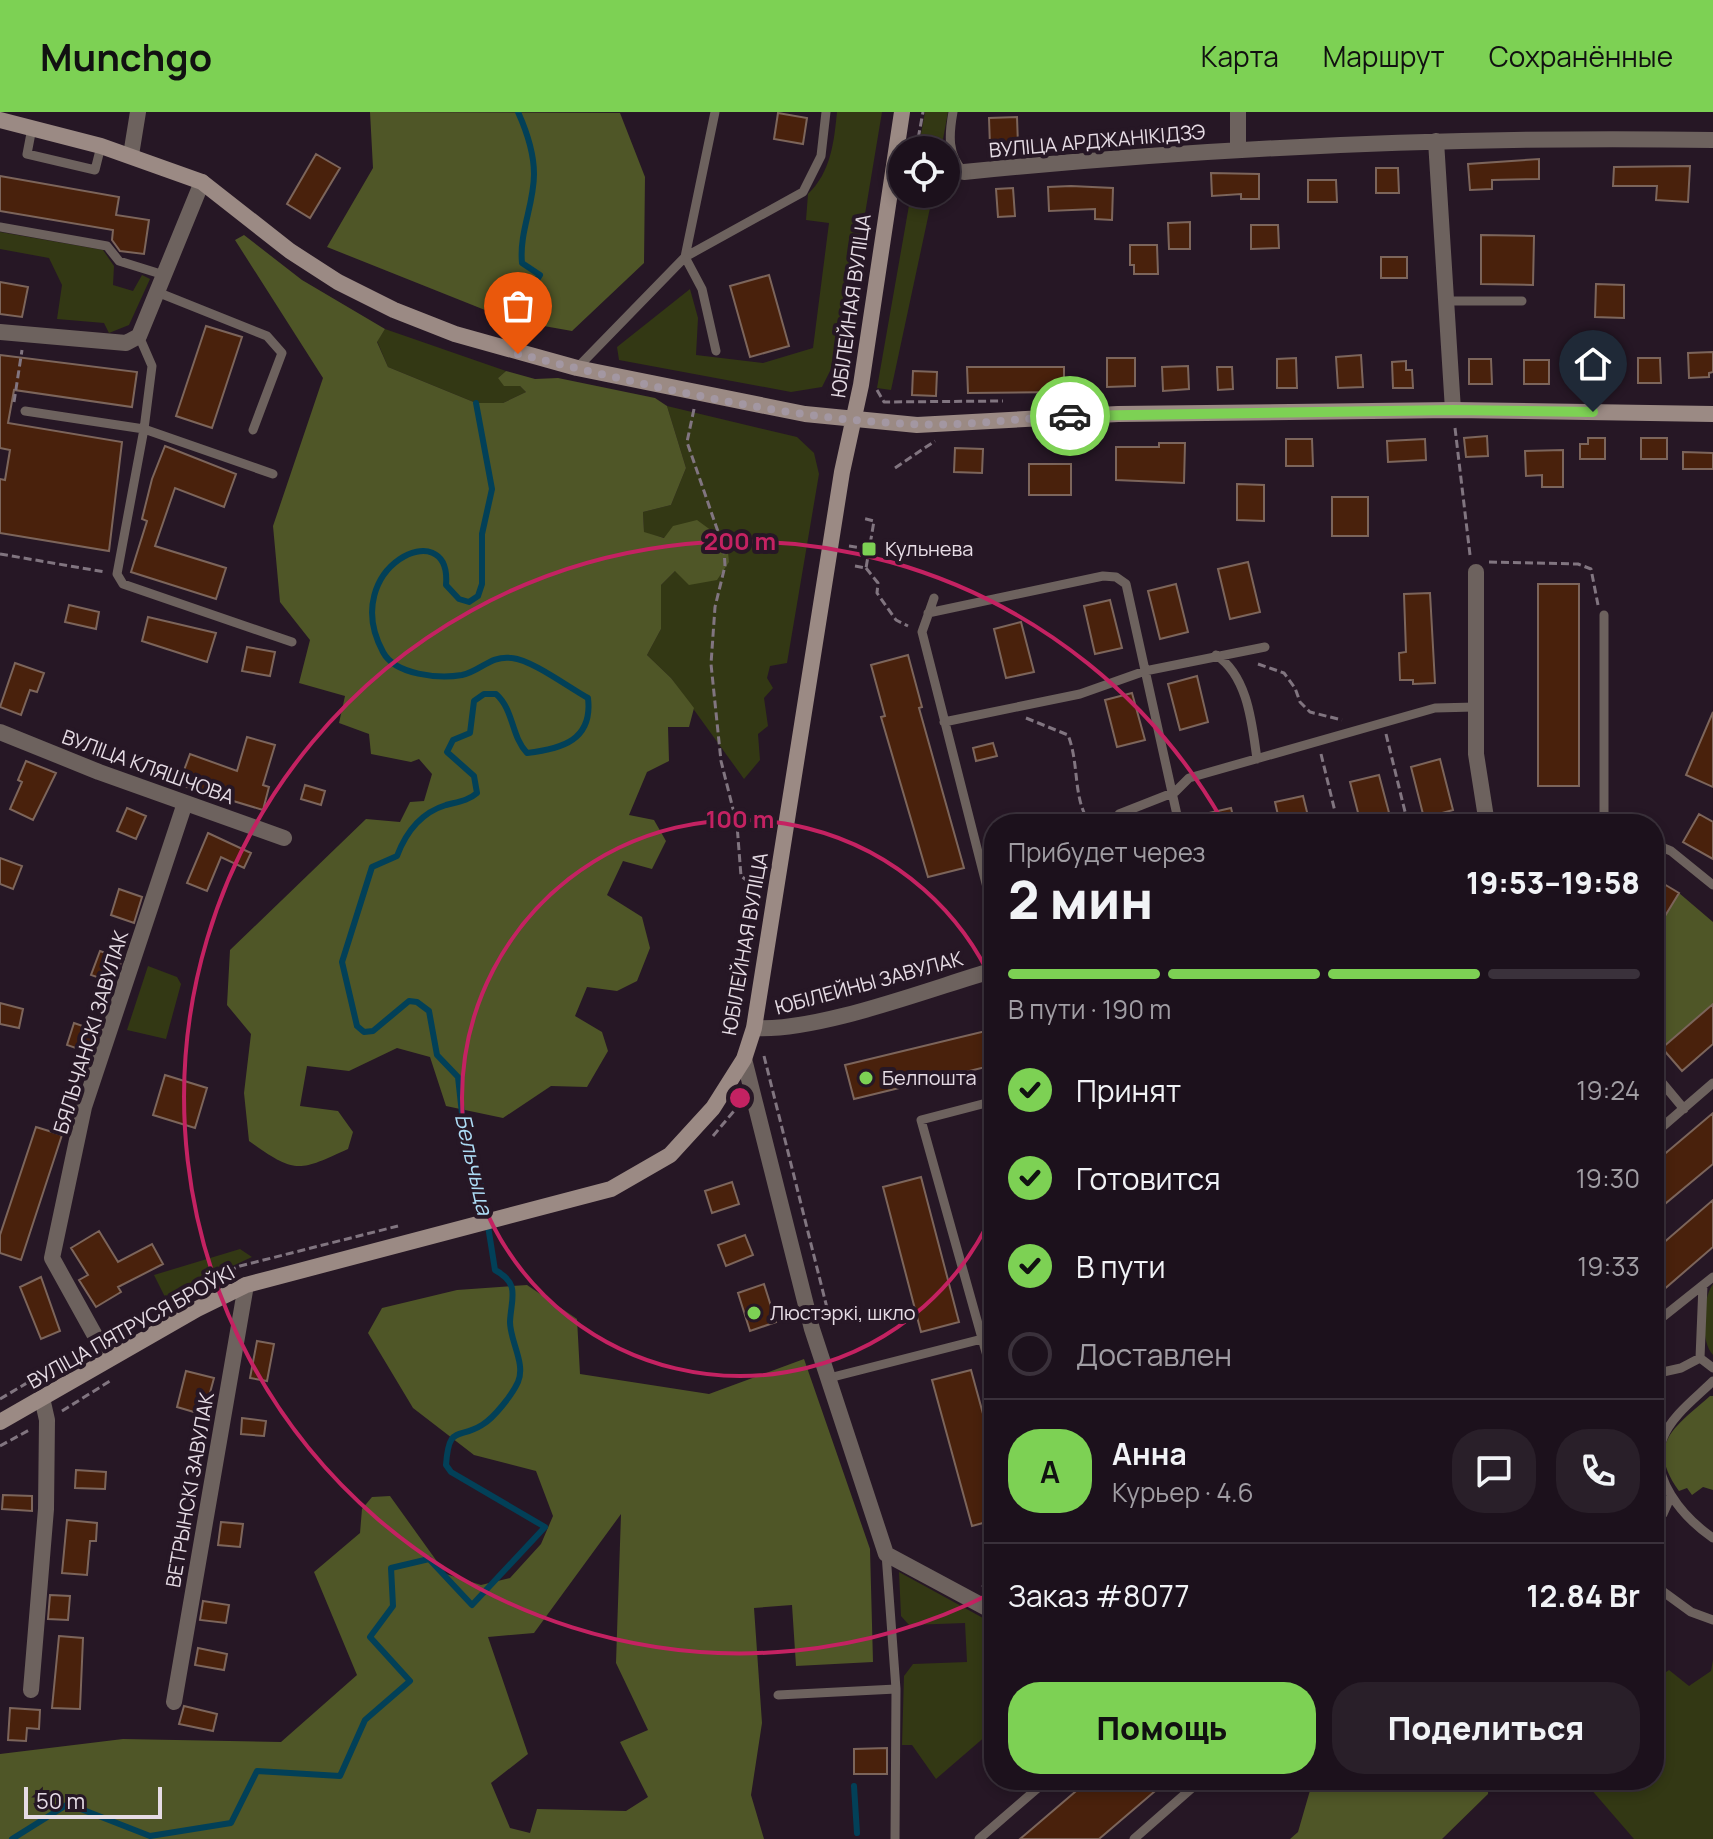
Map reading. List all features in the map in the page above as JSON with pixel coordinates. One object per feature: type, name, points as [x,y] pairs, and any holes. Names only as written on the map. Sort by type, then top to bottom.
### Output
[{"type":"main road","name":"ЮБІЛЕЙНАЯ ВУЛІЦА","points":[[744,1059],[754,1028],[902,112]]},
{"type":"main road","points":[[0,120],[131,155],[202,182],[290,251],[338,282],[394,310],[480,342],[577,368],[853,421],[917,425],[1103,415],[1454,417],[1713,414]]},
{"type":"main road","name":"ВУЛІЦА ПЯТРУСЯ БРОЎКІ","points":[[0,1422],[108,1359],[246,1285],[611,1189],[670,1155],[713,1108],[744,1059]]},
{"type":"street","points":[[131,155],[138,112]]},
{"type":"street","points":[[1238,112],[1238,150]]},
{"type":"street","name":"ВУЛІЦА АРДЖАНІКІДЗЭ","points":[[964,172],[1238,150],[1436,141],[1713,140]]},
{"type":"street","points":[[1436,141],[1454,417]]},
{"type":"street","points":[[0,332],[126,343],[139,336],[202,182]]},
{"type":"street","points":[[1473,566],[1476,754],[1485,814]]},
{"type":"street","name":"ВУЛІЦА КЛЯШЧОВА","points":[[1,737],[284,838]]},
{"type":"street","name":"БЯЛЬЧАНСКІ ЗАВУЛАК","points":[[108,1359],[52,1258],[84,1107],[185,803]]},
{"type":"street","name":"ЮБІЛЕЙНЫ ЗАВУЛАК","points":[[754,1028],[778,1029],[811,1023],[984,973]]},
{"type":"street","name":"ЮБІЛЕЙНАЯ ВУЛІЦА","points":[[744,1059],[812,1329],[886,1554]]},
{"type":"street","name":"ВЕТРЫНСКІ ЗАВУЛАК","points":[[174,1702],[246,1285]]},
{"type":"street","points":[[31,1690],[46,1509],[47,1420],[42,1398]]},
{"type":"street","points":[[886,1554],[984,1607]]},
{"type":"lane","points":[[715,112],[685,257],[702,289],[716,351]]},
{"type":"lane","points":[[577,368],[685,257],[803,192],[821,156],[826,112]]},
{"type":"lane","points":[[953,112],[949,136],[955,163],[964,172]]},
{"type":"lane","points":[[32,128],[27,154],[95,170],[101,146]]},
{"type":"lane","points":[[0,227],[107,246],[119,261],[164,275]]},
{"type":"lane","points":[[157,292],[267,336],[282,353],[253,430]]},
{"type":"lane","points":[[1447,301],[1522,301]]},
{"type":"lane","points":[[139,336],[152,366],[144,429],[117,574],[123,584],[292,642]]},
{"type":"lane","points":[[25,411],[144,429],[273,474]]},
{"type":"lane","points":[[928,613],[1103,576],[1116,577],[1126,584],[1178,814]]},
{"type":"lane","points":[[934,598],[922,632],[984,876]]},
{"type":"lane","points":[[1604,615],[1604,814]]},
{"type":"lane","points":[[944,722],[1080,694],[1145,671],[1265,647]]},
{"type":"lane","points":[[1216,655],[1228,663],[1251,716],[1257,759]]},
{"type":"lane","points":[[1119,814],[1175,792],[1189,778],[1435,708],[1475,707]]},
{"type":"lane","points":[[1664,848],[1712,884]]},
{"type":"lane","points":[[1664,1126],[1713,1083]]},
{"type":"lane","points":[[1664,1085],[1684,1109]]},
{"type":"lane","points":[[984,1104],[921,1120],[984,1346]]},
{"type":"lane","points":[[1664,1316],[1713,1277]]},
{"type":"lane","points":[[1700,1358],[1703,1285]]},
{"type":"lane","points":[[829,1378],[984,1336]]},
{"type":"lane","points":[[1700,1358],[1713,1368]]},
{"type":"lane","points":[[1664,1372],[1681,1368],[1700,1358]]},
{"type":"lane","points":[[1664,1436],[1713,1381]]},
{"type":"lane","points":[[1664,1478],[1671,1496],[1692,1524],[1713,1538]]},
{"type":"lane","points":[[1664,1512],[1671,1496]]},
{"type":"lane","points":[[886,1554],[896,1689],[895,1839]]},
{"type":"lane","points":[[1664,1592],[1691,1612],[1713,1620]]},
{"type":"lane","points":[[778,1695],[896,1689]]},
{"type":"lane","points":[[979,1839],[1035,1790]]},
{"type":"lane","points":[[1134,1839],[1190,1790]]},
{"type":"path","points":[[919,136],[923,112]]},
{"type":"path","points":[[25,335],[13,409],[25,411]]},
{"type":"path","points":[[875,387],[884,402],[1009,401]]},
{"type":"path","points":[[694,409],[687,442],[724,549],[725,566],[715,607],[711,664],[721,761],[737,825],[741,876],[750,883]]},
{"type":"path","points":[[1454,417],[1473,566],[1578,564],[1591,569],[1596,582],[1597,603],[1604,615]]},
{"type":"path","points":[[895,468],[926,450],[938,439]]},
{"type":"path","points":[[862,518],[874,521],[866,568]]},
{"type":"path","points":[[831,543],[869,549]]},
{"type":"path","points":[[0,554],[117,574]]},
{"type":"path","points":[[855,566],[866,568],[878,583],[877,593],[896,620],[922,632]]},
{"type":"path","points":[[1228,663],[1259,664],[1284,673],[1310,712],[1342,720]]},
{"type":"path","points":[[1008,709],[1068,735],[1075,752],[1080,809],[1083,814]]},
{"type":"path","points":[[1384,725],[1406,814]]},
{"type":"path","points":[[1318,743],[1336,814]]},
{"type":"path","points":[[763,1051],[834,1338]]},
{"type":"path","points":[[0,1446],[113,1379]]},
{"type":"green space","points":[[370,112],[620,113],[645,177],[644,263],[572,331],[510,320],[327,247],[373,168]]},
{"type":"green space","points":[[837,112],[882,112],[860,244],[843,298],[831,369],[822,387],[791,392],[619,360],[617,347],[690,289],[698,318],[696,355],[763,363],[813,348],[829,223],[806,220],[808,194],[826,166],[833,145]]},
{"type":"green space","points":[[925,112],[948,112],[944,136],[921,136]]},
{"type":"green space","points":[[909,208],[930,208],[891,390],[877,388]]},
{"type":"green space","points":[[0,232],[103,250],[114,266],[113,285],[133,291],[142,275],[150,279],[129,325],[109,333],[104,323],[57,319],[62,285],[49,258],[0,249]]},
{"type":"green space","points":[[244,235],[302,280],[385,329],[377,342],[388,367],[476,403],[503,403],[526,392],[520,386],[504,386],[498,378],[506,371],[535,379],[558,378],[655,398],[667,406],[686,468],[671,505],[643,512],[644,532],[664,538],[673,526],[697,520],[727,542],[729,562],[717,580],[689,585],[675,571],[661,585],[661,629],[647,655],[671,678],[694,708],[689,727],[668,727],[669,761],[647,772],[629,815],[654,820],[666,841],[652,869],[623,861],[607,895],[642,917],[650,948],[637,981],[617,991],[587,987],[575,1016],[602,1032],[608,1051],[587,1087],[551,1086],[503,1118],[446,1106],[430,1057],[397,1048],[349,1071],[307,1066],[300,1106],[338,1111],[353,1132],[348,1149],[318,1162],[297,1166],[277,1159],[249,1141],[244,1093],[251,1034],[227,1005],[230,950],[366,819],[400,822],[410,802],[424,801],[432,774],[419,759],[411,762],[371,754],[369,734],[339,723],[345,696],[299,683],[310,640],[280,602],[273,526],[323,378],[235,240]]},
{"type":"green space","points":[[385,329],[506,371],[498,378],[520,386],[526,392],[503,403],[476,403],[388,367],[377,341]]},
{"type":"green space","points":[[667,406],[797,437],[814,453],[819,474],[787,663],[770,666],[767,678],[773,688],[764,698],[768,726],[758,734],[760,760],[744,779],[671,678],[647,655],[661,629],[661,585],[675,571],[665,538],[644,533],[643,512],[671,505],[686,468]]},
{"type":"green space","points":[[1679,893],[1713,922],[1713,1004],[1664,1046],[1664,918]]},
{"type":"green space","points":[[148,966],[177,977],[181,984],[166,1039],[127,1030]]},
{"type":"green space","points":[[240,1249],[252,1257],[165,1297],[154,1275]]},
{"type":"green space","points":[[1713,1284],[1713,1355],[1706,1340],[1704,1320]]},
{"type":"green space","points":[[527,1285],[577,1319],[580,1374],[709,1394],[804,1359],[870,1549],[873,1662],[796,1666],[792,1605],[754,1608],[762,1723],[751,1795],[764,1839],[0,1839],[0,1754],[123,1739],[281,1742],[357,1675],[314,1572],[360,1533],[362,1509],[372,1497],[390,1496],[446,1574],[481,1585],[510,1578],[541,1544],[553,1516],[536,1471],[474,1455],[413,1408],[368,1333],[382,1308],[457,1290]],"holes":[[[621,1514],[616,1663],[648,1730],[620,1742],[648,1797],[626,1811],[537,1809],[530,1833],[510,1828],[491,1783],[528,1754],[488,1637],[534,1633]]]},
{"type":"green space","points":[[1713,1396],[1713,1490],[1703,1487],[1692,1495],[1687,1488],[1679,1491],[1669,1475],[1665,1448],[1676,1427]]},
{"type":"green space","points":[[899,1572],[984,1619],[984,1738],[936,1779],[912,1745],[902,1745],[904,1676],[913,1664],[967,1662],[965,1623],[909,1625],[901,1616]]},
{"type":"green space","points":[[1713,1660],[1713,1839],[1634,1839],[1592,1790],[1664,1790],[1664,1673],[1669,1670],[1689,1686],[1711,1671]]},
{"type":"green space","points":[[1310,1790],[1488,1790],[1488,1794],[1442,1839],[1290,1839],[1298,1832]]},
{"type":"building","points":[[778,113],[807,118],[803,144],[774,139]]},
{"type":"building","points":[[1017,117],[1018,145],[990,146],[989,118]]},
{"type":"building","points":[[316,154],[340,168],[310,218],[287,204]]},
{"type":"building","points":[[1539,159],[1539,179],[1492,180],[1492,189],[1470,190],[1468,164]]},
{"type":"building","points":[[1690,166],[1688,202],[1656,200],[1657,186],[1613,186],[1614,167]]},
{"type":"building","points":[[1376,168],[1398,168],[1399,193],[1376,193]]},
{"type":"building","points":[[1211,173],[1259,174],[1259,199],[1241,199],[1241,194],[1212,196]]},
{"type":"building","points":[[0,176],[119,197],[116,215],[149,220],[144,254],[120,251],[112,240],[113,230],[0,211]]},
{"type":"building","points":[[1308,180],[1336,180],[1337,202],[1308,202]]},
{"type":"building","points":[[1048,187],[1113,188],[1112,220],[1095,219],[1095,209],[1049,211]]},
{"type":"building","points":[[1013,188],[1015,216],[998,217],[996,189]]},
{"type":"building","points":[[1190,222],[1190,249],[1169,249],[1168,223]]},
{"type":"building","points":[[1251,225],[1278,225],[1279,248],[1251,249]]},
{"type":"building","points":[[1481,235],[1534,236],[1533,285],[1481,284]]},
{"type":"building","points":[[1130,245],[1157,245],[1158,274],[1134,274],[1134,265],[1130,265]]},
{"type":"building","points":[[1381,257],[1407,257],[1407,278],[1381,278]]},
{"type":"building","points":[[769,275],[789,346],[750,357],[730,286]]},
{"type":"building","points":[[0,282],[28,287],[22,317],[0,314]]},
{"type":"building","points":[[1596,284],[1624,285],[1624,318],[1595,317]]},
{"type":"building","points":[[206,326],[242,337],[212,428],[176,416]]},
{"type":"building","points":[[1713,352],[1713,372],[1709,373],[1709,377],[1689,378],[1688,353]]},
{"type":"building","points":[[0,355],[137,372],[132,407],[14,390],[8,423],[122,442],[109,551],[0,533],[0,479],[5,480],[10,450],[0,448]]},
{"type":"building","points":[[1361,355],[1363,387],[1338,388],[1336,357]]},
{"type":"building","points":[[1107,358],[1135,358],[1135,386],[1107,387]]},
{"type":"building","points":[[1296,358],[1297,388],[1277,388],[1277,359]]},
{"type":"building","points":[[1638,358],[1660,358],[1661,383],[1638,383]]},
{"type":"building","points":[[1469,359],[1491,359],[1492,384],[1469,384]]},
{"type":"building","points":[[1524,360],[1549,360],[1549,384],[1524,384]]},
{"type":"building","points":[[1406,361],[1406,370],[1412,370],[1413,388],[1393,388],[1392,362]]},
{"type":"building","points":[[1188,366],[1189,389],[1163,391],[1162,367]]},
{"type":"building","points":[[967,367],[1064,367],[1064,392],[968,393]]},
{"type":"building","points":[[1217,367],[1232,367],[1233,389],[1218,390]]},
{"type":"building","points":[[913,371],[937,372],[936,396],[912,395]]},
{"type":"building","points":[[1487,436],[1488,456],[1466,457],[1464,438]]},
{"type":"building","points":[[1588,438],[1605,438],[1605,459],[1580,459],[1580,444],[1588,444]]},
{"type":"building","points":[[1641,438],[1667,438],[1667,459],[1641,459]]},
{"type":"building","points":[[1286,439],[1312,439],[1313,466],[1286,466]]},
{"type":"building","points":[[1425,439],[1426,460],[1388,462],[1387,441]]},
{"type":"building","points":[[1159,443],[1185,443],[1184,483],[1116,480],[1116,447],[1159,447]]},
{"type":"building","points":[[165,446],[236,474],[224,507],[175,488],[155,546],[226,568],[216,599],[131,572],[147,521],[142,519],[152,479]]},
{"type":"building","points":[[955,448],[983,449],[982,473],[954,472]]},
{"type":"building","points":[[1563,450],[1563,487],[1542,487],[1542,475],[1526,476],[1525,451]]},
{"type":"building","points":[[1683,452],[1713,453],[1713,469],[1683,469]]},
{"type":"building","points":[[1029,464],[1071,464],[1071,495],[1029,495]]},
{"type":"building","points":[[1237,484],[1264,485],[1264,521],[1237,520]]},
{"type":"building","points":[[1332,497],[1368,497],[1368,536],[1332,536]]},
{"type":"building","points":[[1248,562],[1260,612],[1230,619],[1218,569]]},
{"type":"building","points":[[1176,584],[1188,632],[1160,639],[1148,591]]},
{"type":"building","points":[[1538,584],[1579,584],[1579,786],[1538,786]]},
{"type":"building","points":[[1430,593],[1435,683],[1413,684],[1413,680],[1400,680],[1399,653],[1406,652],[1404,594]]},
{"type":"building","points":[[1110,600],[1122,648],[1095,654],[1084,606]]},
{"type":"building","points":[[69,605],[99,612],[96,629],[65,622]]},
{"type":"building","points":[[148,617],[216,633],[207,662],[142,641]]},
{"type":"building","points":[[1021,622],[1034,672],[1006,678],[994,629]]},
{"type":"building","points":[[247,647],[275,652],[270,676],[242,671]]},
{"type":"building","points":[[908,655],[922,707],[919,708],[964,868],[928,877],[881,717],[885,716],[871,665]]},
{"type":"building","points":[[15,663],[44,673],[37,692],[30,690],[21,715],[0,707]]},
{"type":"building","points":[[1197,676],[1208,722],[1180,730],[1168,684]]},
{"type":"building","points":[[1132,693],[1145,740],[1117,747],[1105,700]]},
{"type":"building","points":[[1713,712],[1713,787],[1686,775]]},
{"type":"building","points":[[247,737],[275,745],[263,785],[269,787],[263,810],[187,787],[192,776],[183,773],[190,754],[237,771]]},
{"type":"building","points":[[993,743],[997,756],[976,761],[973,748]]},
{"type":"building","points":[[1440,759],[1453,810],[1423,814],[1411,767]]},
{"type":"building","points":[[26,761],[56,773],[33,820],[10,809],[22,782],[18,780]]},
{"type":"building","points":[[1379,775],[1389,814],[1358,814],[1350,782]]},
{"type":"building","points":[[305,785],[325,791],[321,805],[301,799]]},
{"type":"building","points":[[1303,796],[1308,814],[1278,814],[1275,802]]},
{"type":"building","points":[[127,808],[146,816],[136,839],[117,831]]},
{"type":"building","points":[[1231,808],[1232,814],[1205,814]]},
{"type":"building","points":[[1699,814],[1713,822],[1713,859],[1683,842]]},
{"type":"building","points":[[208,833],[251,853],[244,868],[221,857],[207,891],[187,883]]},
{"type":"building","points":[[0,858],[22,866],[13,889],[0,884]]},
{"type":"building","points":[[1664,884],[1679,893],[1664,918]]},
{"type":"building","points":[[119,889],[142,897],[134,923],[111,915]]},
{"type":"building","points":[[100,951],[122,959],[114,983],[91,975]]},
{"type":"building","points":[[0,1003],[23,1009],[19,1028],[0,1024]]},
{"type":"building","points":[[1713,1004],[1713,1044],[1682,1071],[1664,1046]]},
{"type":"building","points":[[74,1023],[97,1031],[90,1053],[67,1045]]},
{"type":"building","points":[[984,1031],[984,1067],[854,1099],[845,1065]]},
{"type":"building","points":[[165,1075],[207,1088],[195,1128],[153,1115]]},
{"type":"building","points":[[1713,1113],[1713,1164],[1664,1205],[1664,1155]]},
{"type":"building","points":[[36,1127],[62,1135],[21,1260],[0,1253],[0,1235]]},
{"type":"building","points":[[921,1177],[959,1322],[921,1332],[883,1187]]},
{"type":"building","points":[[732,1182],[739,1204],[712,1213],[705,1191]]},
{"type":"building","points":[[1713,1200],[1713,1247],[1664,1289],[1664,1242]]},
{"type":"building","points":[[99,1231],[118,1262],[152,1244],[163,1264],[118,1287],[121,1292],[96,1307],[79,1280],[88,1275],[71,1248]]},
{"type":"building","points":[[745,1235],[753,1255],[726,1266],[718,1245]]},
{"type":"building","points":[[41,1277],[60,1331],[41,1339],[20,1287]]},
{"type":"building","points":[[764,1284],[776,1322],[750,1331],[738,1293]]},
{"type":"building","points":[[257,1341],[274,1344],[267,1381],[250,1378]]},
{"type":"building","points":[[971,1370],[984,1417],[984,1523],[972,1526],[932,1380]]},
{"type":"building","points":[[186,1371],[214,1378],[204,1415],[177,1407]]},
{"type":"building","points":[[242,1418],[266,1421],[264,1436],[241,1434]]},
{"type":"building","points":[[76,1470],[106,1472],[105,1489],[75,1488]]},
{"type":"building","points":[[3,1495],[32,1496],[32,1511],[2,1509]]},
{"type":"building","points":[[67,1520],[97,1523],[96,1541],[90,1541],[87,1575],[62,1573]]},
{"type":"building","points":[[221,1522],[243,1524],[240,1547],[218,1545]]},
{"type":"building","points":[[50,1595],[70,1596],[68,1620],[48,1619]]},
{"type":"building","points":[[203,1601],[229,1605],[226,1623],[200,1620]]},
{"type":"building","points":[[59,1636],[83,1638],[80,1709],[52,1708]]},
{"type":"building","points":[[198,1648],[227,1654],[224,1670],[195,1665]]},
{"type":"building","points":[[184,1706],[217,1714],[213,1731],[179,1724]]},
{"type":"building","points":[[10,1708],[40,1710],[39,1729],[27,1728],[26,1741],[8,1740]]},
{"type":"building","points":[[887,1748],[887,1774],[854,1774],[854,1749]]},
{"type":"building","points":[[1077,1790],[1156,1790],[1099,1839],[1020,1839]]},
{"type":"waterway","name":"Бельчыца","points":[[510,320],[540,275],[522,263],[534,174],[529,142],[518,112]]},
{"type":"waterway","name":"Бельчыца","points":[[12,1839],[68,1804],[150,1836],[231,1823],[257,1771],[340,1776],[365,1720],[410,1681],[370,1637],[393,1606],[391,1568],[429,1559],[472,1605],[545,1527],[451,1472],[446,1465],[452,1438],[487,1422],[518,1382],[519,1360],[510,1322],[513,1292],[508,1281],[495,1270],[482,1188],[463,1123],[458,1077],[437,1055],[429,1011],[417,1002],[409,1001],[373,1031],[364,1032],[357,1026],[342,962],[372,867],[397,856],[421,818],[477,793],[474,776],[447,752],[453,740],[470,733],[474,701],[484,694],[496,694],[502,700],[527,753],[563,745],[580,733],[586,724],[588,698],[520,660],[498,659],[469,673],[442,676],[418,674],[397,666],[383,652],[373,622],[374,595],[384,574],[400,559],[417,552],[432,553],[443,563],[446,585],[459,599],[469,602],[478,596],[482,584],[482,534],[492,489],[476,403]]},
{"type":"waterway","points":[[854,1786],[857,1833]]},
{"type":"way so far","points":[[518,354],[720,397],[853,421],[917,425],[1070,416]]},
{"type":"place","name":"Кульнева","points":[[869,549]]},
{"type":"place","name":"Белпошта","points":[[866,1078]]},
{"type":"place","name":"Люстэркі, шкло","points":[[754,1313]]},
{"type":"route","points":[[1070,416],[1453,410],[1593,412]]}]
